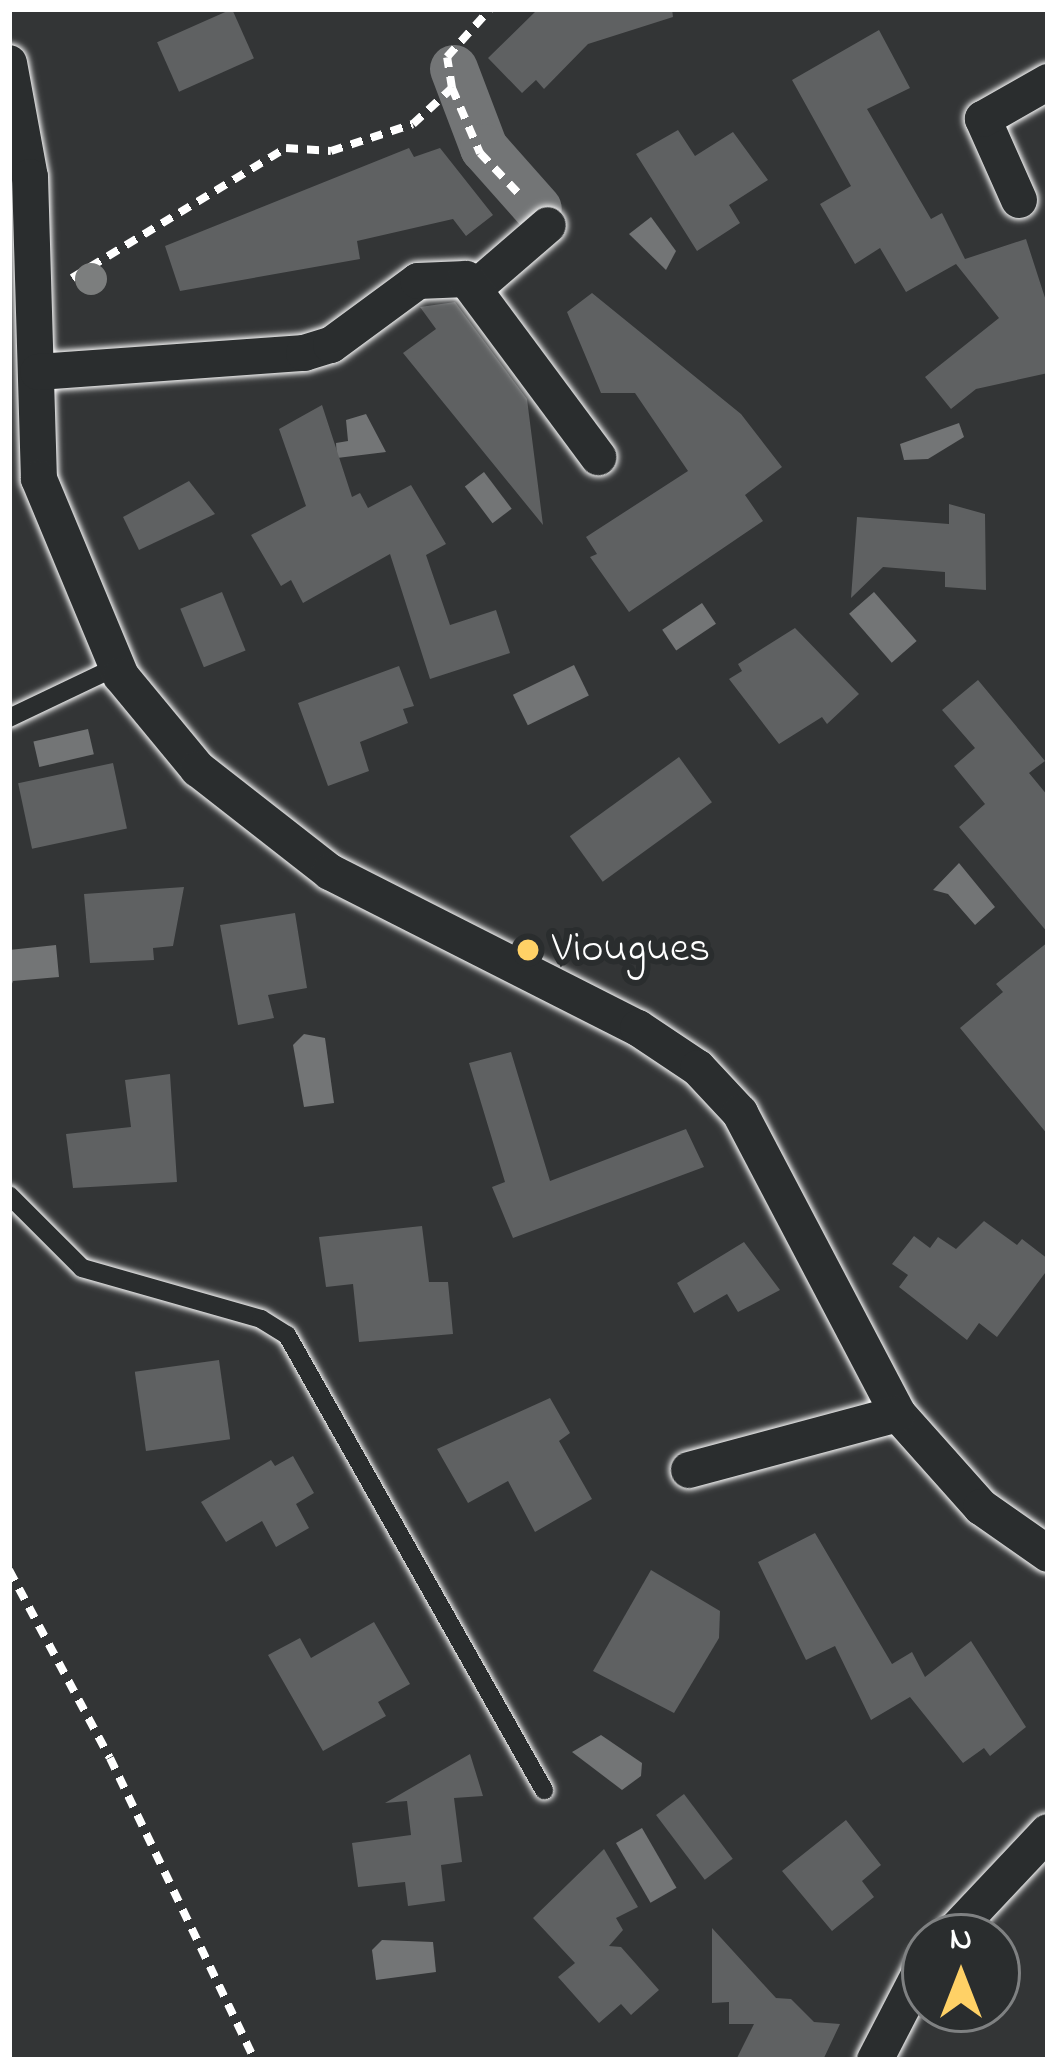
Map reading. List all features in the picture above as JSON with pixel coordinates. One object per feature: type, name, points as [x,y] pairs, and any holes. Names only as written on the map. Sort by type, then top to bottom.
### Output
[{"type":"street","points":[[9,63],[30,177],[39,479],[116,667],[198,769],[330,872],[638,1028],[698,1068],[740,1113],[898,1414],[981,1507],[1048,1554]]},
{"type":"street","points":[[1019,200],[983,119],[1048,82]]},
{"type":"street","points":[[475,288],[548,225]]},
{"type":"street","points":[[38,354],[304,353],[331,345],[418,281],[466,279],[598,458]]},
{"type":"street","points":[[689,1470],[898,1414]]},
{"type":"street","points":[[972,1913],[1048,1832]]},
{"type":"street","points":[[875,2060],[901,2010]]},
{"type":"lane","points":[[9,718],[116,667]]},
{"type":"lane","points":[[9,1195],[82,1268],[261,1319],[287,1335],[544,1790]]},
{"type":"path","points":[[490,9],[447,57],[452,88],[481,154],[548,225]]},
{"type":"path","points":[[38,354],[58,328],[72,276],[286,148],[331,151],[413,124],[452,88]]},
{"type":"path","points":[[9,1570],[110,1758],[255,2060]]},
{"type":"shaded area","points":[[651,217],[676,251],[666,270],[629,234]]},
{"type":"shaded area","points":[[366,414],[386,452],[337,458],[336,443],[348,441],[346,420]]},
{"type":"shaded area","points":[[959,423],[964,437],[928,459],[904,460],[900,444]]},
{"type":"shaded area","points":[[484,472],[512,509],[493,523],[465,486]]},
{"type":"shaded area","points":[[874,592],[917,641],[892,663],[849,614]]},
{"type":"shaded area","points":[[702,603],[716,624],[676,651],[662,630]]},
{"type":"shaded area","points":[[574,665],[589,696],[528,725],[513,695]]},
{"type":"shaded area","points":[[88,729],[94,754],[39,767],[33,742]]},
{"type":"shaded area","points":[[959,863],[995,907],[975,925],[948,894],[933,890]]},
{"type":"shaded area","points":[[56,945],[59,977],[13,981],[9,992],[9,950]]},
{"type":"shaded area","points":[[304,1034],[325,1038],[334,1103],[304,1107],[293,1045]]},
{"type":"shaded area","points":[[601,1735],[642,1763],[641,1776],[622,1790],[572,1752]]},
{"type":"shaded area","points":[[642,1828],[676,1888],[651,1903],[616,1843]]},
{"type":"shaded area","points":[[382,1940],[433,1942],[436,1972],[376,1980],[372,1950]]},
{"type":"building","points":[[232,9],[254,58],[179,92],[157,42]]},
{"type":"building","points":[[538,9],[672,9],[673,17],[588,44],[544,89],[536,80],[522,93],[488,58]]},
{"type":"building","points":[[879,30],[910,88],[867,109],[931,219],[942,213],[965,259],[1026,239],[1048,307],[1048,373],[976,389],[951,409],[925,377],[999,318],[956,264],[906,292],[880,248],[855,264],[820,204],[851,186],[792,80]]},
{"type":"building","points":[[678,130],[695,156],[733,132],[768,180],[729,205],[740,223],[697,251],[636,154]]},
{"type":"building","points":[[409,148],[414,157],[440,148],[493,215],[466,236],[453,219],[357,241],[360,259],[180,291],[165,246]]},
{"type":"building","points":[[592,293],[741,414],[782,467],[745,495],[763,521],[629,612],[590,557],[597,554],[586,537],[688,471],[635,393],[601,393],[567,312]]},
{"type":"building","points":[[455,302],[527,399],[543,525],[403,353],[436,329],[420,307]]},
{"type":"building","points":[[322,405],[352,497],[360,493],[368,508],[411,485],[446,544],[426,555],[450,625],[496,610],[510,653],[430,679],[390,554],[303,603],[291,580],[281,586],[251,535],[306,506],[279,429]]},
{"type":"building","points":[[189,481],[215,514],[139,550],[123,517]]},
{"type":"building","points":[[949,504],[985,514],[986,590],[945,587],[945,572],[883,567],[851,598],[857,517],[949,524]]},
{"type":"building","points":[[222,592],[246,650],[204,667],[180,609]]},
{"type":"building","points":[[795,628],[859,694],[827,724],[822,717],[779,744],[729,679],[742,671],[738,664]]},
{"type":"building","points":[[399,666],[414,706],[403,709],[408,723],[360,742],[369,771],[328,786],[298,703]]},
{"type":"building","points":[[978,680],[1045,761],[1029,773],[1048,796],[1048,933],[959,827],[985,804],[954,766],[975,748],[942,710]]},
{"type":"building","points":[[679,757],[712,802],[603,882],[570,836]]},
{"type":"building","points":[[113,763],[127,829],[32,849],[18,783]]},
{"type":"building","points":[[184,887],[173,946],[153,948],[154,960],[90,963],[84,894]]},
{"type":"building","points":[[295,913],[307,988],[268,995],[274,1018],[238,1025],[220,925]]},
{"type":"building","points":[[1048,942],[1048,1135],[960,1028],[1003,992],[996,984]]},
{"type":"building","points":[[511,1052],[550,1181],[686,1129],[704,1167],[513,1238],[492,1187],[505,1182],[469,1063]]},
{"type":"building","points":[[170,1074],[177,1182],[73,1188],[66,1134],[131,1127],[125,1080]]},
{"type":"building","points":[[984,1221],[1017,1245],[1022,1239],[1048,1259],[1048,1269],[997,1337],[979,1323],[967,1340],[899,1287],[908,1275],[892,1264],[914,1236],[930,1248],[938,1237],[956,1249]]},
{"type":"building","points":[[422,1226],[429,1282],[448,1282],[453,1334],[359,1342],[353,1284],[326,1287],[319,1237]]},
{"type":"building","points":[[744,1242],[780,1290],[738,1312],[727,1294],[694,1313],[677,1283]]},
{"type":"building","points":[[219,1360],[230,1439],[146,1451],[135,1372]]},
{"type":"building","points":[[550,1398],[570,1433],[559,1441],[592,1499],[535,1532],[508,1481],[468,1503],[437,1449]]},
{"type":"building","points":[[293,1456],[314,1493],[296,1504],[309,1528],[276,1547],[262,1521],[226,1542],[201,1502],[271,1460],[275,1466]]},
{"type":"building","points":[[815,1533],[892,1664],[912,1652],[925,1677],[971,1641],[1026,1727],[990,1756],[984,1748],[963,1763],[910,1697],[871,1720],[835,1646],[806,1660],[758,1562]]},
{"type":"building","points":[[651,1570],[720,1611],[719,1638],[674,1713],[593,1671]]},
{"type":"building","points":[[374,1622],[410,1684],[378,1702],[386,1716],[323,1751],[268,1655],[300,1638],[311,1658]]},
{"type":"building","points":[[470,1754],[483,1796],[454,1798],[462,1862],[441,1865],[445,1901],[408,1906],[405,1882],[358,1887],[352,1843],[411,1835],[407,1801],[385,1803]]},
{"type":"building","points":[[684,1794],[733,1859],[705,1880],[656,1815]]},
{"type":"building","points":[[846,1820],[881,1865],[862,1881],[874,1897],[832,1931],[782,1871]]},
{"type":"building","points":[[604,1849],[638,1907],[616,1918],[623,1930],[609,1946],[621,1947],[659,1990],[631,2015],[621,2004],[599,2023],[558,1977],[575,1963],[533,1918]]},
{"type":"building","points":[[712,1928],[776,1998],[791,1999],[814,2022],[840,2024],[823,2060],[736,2060],[754,2024],[729,2024],[729,2002],[712,2003]]},
{"type":"waterway","points":[[454,69],[484,148],[538,209]]},
{"type":"place","name":"Viougues","points":[[528,950]]}]
